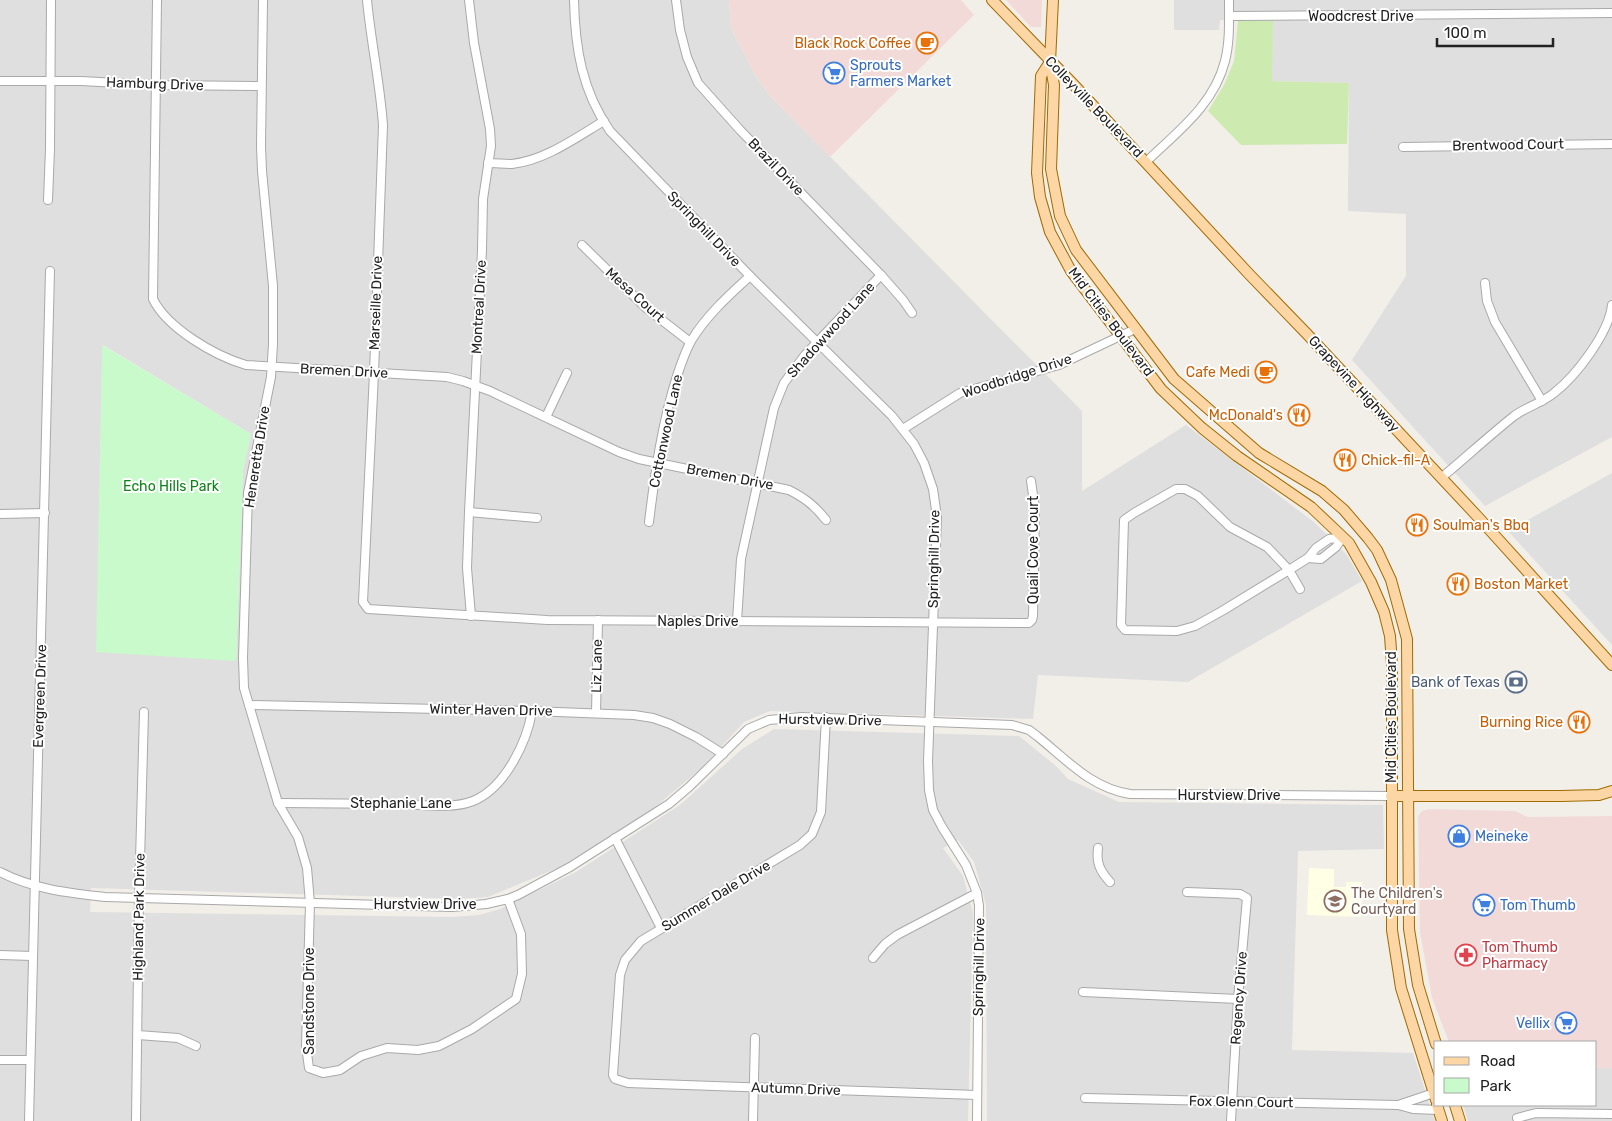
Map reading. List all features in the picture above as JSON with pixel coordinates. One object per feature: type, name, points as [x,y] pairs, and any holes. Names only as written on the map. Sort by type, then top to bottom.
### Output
[{"type":"main road","name":"Colleyville Boulevard","points":[[992,0],[1195,215]]},
{"type":"main road","points":[[1050,62],[1053,0]]},
{"type":"main road","name":"Mid Cities Boulevard","points":[[1050,62],[1054,85],[1051,169],[1060,216],[1076,250],[1174,379],[1259,453],[1322,490],[1356,523],[1377,550],[1391,580],[1407,639],[1409,929],[1418,985],[1435,1041]]},
{"type":"main road","name":"Mid Cities Boulevard","points":[[1050,62],[1041,76],[1037,173],[1040,197],[1050,232],[1070,270],[1161,389],[1202,428],[1237,456],[1311,507],[1343,536],[1355,552],[1384,612],[1390,636],[1392,680],[1392,912],[1396,960],[1401,988],[1434,1093]]},
{"type":"main road","name":"Grapevine Highway","points":[[1195,215],[1612,665]]},
{"type":"main road","points":[[1343,536],[1356,523]]},
{"type":"main road","points":[[1392,680],[1408,680]]},
{"type":"main road","name":"Hurstview Drive","points":[[1391,796],[1561,796],[1598,795],[1612,791]]},
{"type":"main road","points":[[1396,960],[1413,959]]},
{"type":"main road","points":[[1455,1106],[1460,1121]]},
{"type":"main road","points":[[1438,1108],[1442,1121]]},
{"type":"street","points":[[48,200],[51,0]]},
{"type":"street","name":"Bremen Drive","points":[[157,0],[153,299],[159,311],[173,325],[208,348],[246,365],[447,377],[490,391],[618,452],[657,463],[790,490],[804,497],[815,506],[826,520]]},
{"type":"street","name":"Heneretta Drive","points":[[263,0],[262,171],[273,286],[272,367],[248,493],[243,658],[244,688],[278,802],[298,837],[307,868],[310,902]]},
{"type":"street","name":"Marseille Drive","points":[[365,606],[363,592],[374,373],[383,125],[367,0]]},
{"type":"street","name":"Montreal Drive","points":[[469,0],[474,43],[490,129],[491,146],[483,199],[469,512],[467,568],[471,616]]},
{"type":"street","name":"Springhill Drive","points":[[574,0],[580,62],[594,105],[604,122],[627,150],[903,429],[924,463],[929,476],[935,504],[937,539],[932,623],[929,780],[933,810],[966,865],[977,893],[980,922],[977,1121]]},
{"type":"street","name":"Brazil Drive","points":[[676,0],[680,30],[687,57],[698,83],[740,130],[881,275],[903,300],[912,314]]},
{"type":"street","points":[[1146,162],[1191,120],[1205,104],[1215,86],[1225,62],[1230,0]]},
{"type":"street","name":"Woodcrest Drive","points":[[1229,16],[1612,13]]},
{"type":"street","name":"Hamburg Drive","points":[[0,81],[81,81],[156,86],[261,86]]},
{"type":"street","points":[[488,163],[512,164],[536,158],[551,152],[604,122]]},
{"type":"street","name":"Brentwood Court","points":[[1403,147],[1612,144]]},
{"type":"street","name":"Mesa Court","points":[[582,245],[645,307],[690,342]]},
{"type":"street","name":"Evergreen Drive","points":[[29,1121],[50,271]]},
{"type":"street","name":"Shadowwood Lane","points":[[737,621],[741,559],[774,408],[784,383],[788,375],[817,342],[881,275]]},
{"type":"street","name":"Cottonwood Lane","points":[[649,522],[657,463],[672,391],[685,353],[690,342],[712,312],[750,276]]},
{"type":"street","points":[[1485,283],[1487,301],[1496,322],[1542,401]]},
{"type":"street","points":[[1440,478],[1516,415],[1554,393],[1573,374],[1603,332],[1612,305]]},
{"type":"street","name":"Woodbridge Drive","points":[[903,429],[960,394],[1059,365],[1135,329]]},
{"type":"street","points":[[546,417],[567,373]]},
{"type":"street","name":"Quail Cove Court","points":[[1031,481],[1035,509],[1032,620]]},
{"type":"street","points":[[1300,589],[1289,570],[1267,547],[1230,527],[1198,496],[1185,489],[1176,489],[1134,512],[1124,520],[1121,625],[1130,632],[1186,629],[1222,611],[1289,570],[1308,558],[1316,548],[1329,539],[1343,536]]},
{"type":"street","points":[[469,512],[538,518]]},
{"type":"street","points":[[0,514],[45,513]]},
{"type":"street","name":"Naples Drive","points":[[365,606],[374,610],[547,620],[1026,624],[1032,620]]},
{"type":"street","name":"Liz Lane","points":[[596,713],[598,620]]},
{"type":"street","name":"Winter Haven Drive","points":[[249,705],[634,715],[653,718],[670,724],[723,754]]},
{"type":"street","name":"Stephanie Lane","points":[[278,802],[439,805],[472,801],[491,788],[515,759],[522,748],[532,711]]},
{"type":"street","name":"Highland Park Drive","points":[[136,1121],[144,712]]},
{"type":"street","name":"Hurstview Drive","points":[[0,872],[35,886],[63,893],[139,898],[452,907],[486,904],[508,899],[570,867],[669,804],[723,754],[739,736],[758,723],[782,718],[826,717],[929,723],[1012,725],[1029,730],[1098,785],[1130,794],[1391,796]]},
{"type":"street","name":"Summer Dale Drive","points":[[615,1079],[613,1075],[614,1055],[621,967],[641,941],[800,845],[812,834],[821,812],[826,717]]},
{"type":"street","points":[[615,838],[661,928]]},
{"type":"street","points":[[1098,848],[1097,855],[1100,870],[1110,882]]},
{"type":"street","name":"Regency Drive","points":[[1187,892],[1240,894],[1247,898],[1238,999],[1232,1121]]},
{"type":"street","points":[[873,958],[884,944],[897,935],[977,893]]},
{"type":"street","name":"Sandstone Drive","points":[[310,902],[306,1046],[309,1068],[324,1073],[340,1070],[361,1056],[387,1048],[418,1050],[439,1046],[472,1029],[516,999],[522,974],[522,934],[508,899]]},
{"type":"street","points":[[0,955],[33,956]]},
{"type":"street","points":[[1083,992],[1238,999]]},
{"type":"street","points":[[138,1035],[178,1038],[196,1046]]},
{"type":"street","points":[[753,1121],[755,1038]]},
{"type":"street","points":[[0,1060],[30,1060]]},
{"type":"street","name":"Autumn Drive","points":[[615,1079],[628,1084],[977,1095]]},
{"type":"street","name":"Fox Glenn Court","points":[[1085,1098],[1398,1105],[1434,1096]]},
{"type":"street","name":"Fox Glenn Court","points":[[1398,1105],[1413,1110],[1438,1108]]},
{"type":"street","points":[[1517,1118],[1536,1113],[1601,1117],[1612,1114]]},
{"type":"shaded area","points":[[0,0],[729,0],[731,28],[754,73],[770,96],[1082,411],[1082,491],[1186,425],[1315,523],[1347,555],[1362,581],[1188,682],[1038,675],[1033,719],[770,711],[744,722],[703,767],[648,813],[560,867],[488,897],[461,899],[91,888],[90,912],[451,917],[479,915],[500,909],[576,872],[680,805],[742,749],[774,729],[1019,736],[1056,766],[1068,779],[1119,802],[1383,805],[1384,849],[1298,851],[1292,1050],[1413,1053],[1435,1121],[987,1121],[986,905],[974,862],[958,840],[943,848],[963,876],[973,913],[968,1121],[0,1121]],"holes":[[[103,345],[251,434],[243,470],[236,661]]]},
{"type":"shaded area","points":[[729,0],[961,0],[974,15],[830,157],[770,96],[754,73],[731,28]]},
{"type":"shaded area","points":[[1006,0],[1042,0],[1041,27],[1031,27]]},
{"type":"shaded area","points":[[1174,0],[1612,0],[1612,437],[1485,506],[1352,360],[1406,276],[1406,214],[1348,211],[1349,83],[1272,81],[1272,21],[1220,20],[1219,30],[1174,30]]},
{"type":"shaded area","points":[[1612,473],[1612,645],[1508,531]]},
{"type":"shaded area","points":[[1429,809],[1515,811],[1528,817],[1612,816],[1612,1068],[1597,1068],[1597,1041],[1449,1041],[1432,998],[1420,932],[1418,816],[1422,811]]},
{"type":"shaded area","name":"The Children's Courtyard","points":[[1309,868],[1334,869],[1334,887],[1346,887],[1346,882],[1362,882],[1361,917],[1307,915]]},
{"type":"shaded area","points":[[1597,1068],[1612,1068],[1612,1121],[1468,1121],[1463,1106],[1597,1106]]},
{"type":"green space","points":[[1238,20],[1273,21],[1272,81],[1349,83],[1347,144],[1241,145],[1208,111],[1224,85],[1234,61]]},
{"type":"green space","name":"Echo Hills Park","points":[[102,345],[251,434],[243,470],[236,661],[96,652]]},
{"type":"place","name":"Black Rock Coffee","points":[[927,43]]},
{"type":"place","name":"Sprouts Farmers Market","points":[[834,73]]},
{"type":"place","name":"Cafe Medi","points":[[1266,372]]},
{"type":"place","name":"McDonald's","points":[[1299,415]]},
{"type":"place","name":"Chick-fil-A","points":[[1345,460]]},
{"type":"place","name":"Soulman's Bbq","points":[[1417,525]]},
{"type":"place","name":"Boston Market","points":[[1458,584]]},
{"type":"place","name":"Bank of Texas","points":[[1516,682]]},
{"type":"place","name":"Burning Rice","points":[[1579,722]]},
{"type":"place","name":"Meineke","points":[[1459,836]]},
{"type":"place","name":"The Children's Courtyard","points":[[1335,901]]},
{"type":"place","name":"Tom Thumb","points":[[1484,905]]},
{"type":"place","name":"Tom Thumb Pharmacy","points":[[1466,955]]},
{"type":"place","name":"Vellix","points":[[1566,1023]]}]
